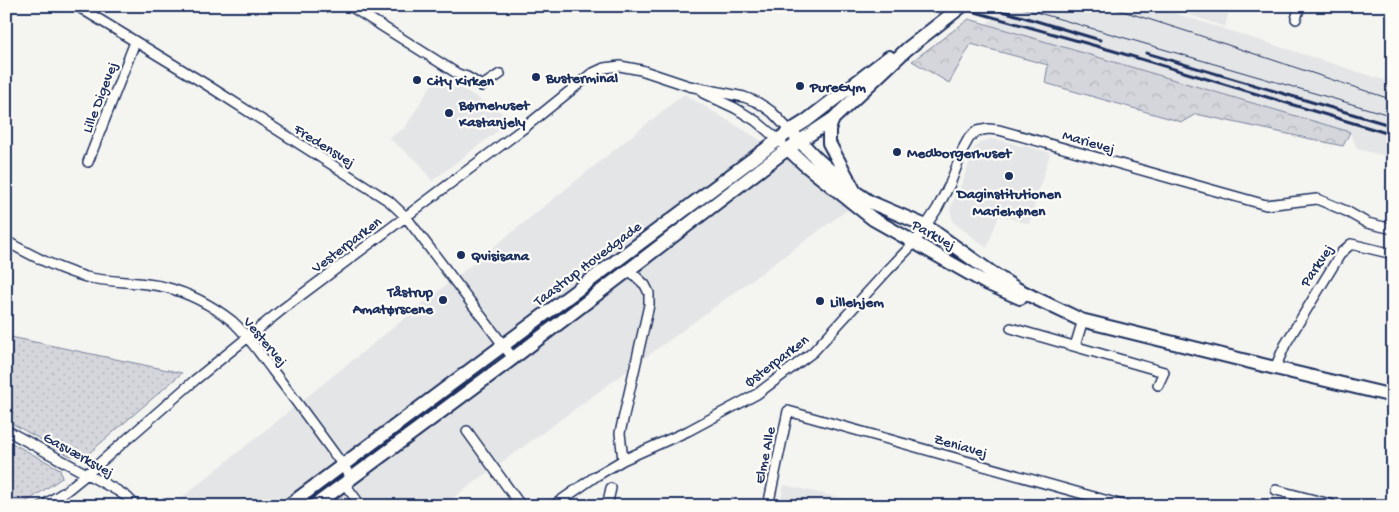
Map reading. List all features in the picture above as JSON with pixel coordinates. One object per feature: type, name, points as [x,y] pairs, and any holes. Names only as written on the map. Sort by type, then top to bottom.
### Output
[{"type":"street","name":"Fredensvej","points":[[77,6],[388,200],[406,217],[513,358]]},
{"type":"street","points":[[350,6],[458,74],[482,86],[500,74]]},
{"type":"street","name":"Taastrup Hovedgade","points":[[288,506],[504,345],[783,145],[800,141],[833,119],[907,49],[962,6]]},
{"type":"street","points":[[1296,19],[1300,6]]},
{"type":"street","name":"Lille Digevej","points":[[88,162],[135,42]]},
{"type":"street","name":"Taastrup Hovedgade","points":[[314,506],[629,270],[783,145],[790,131],[806,121],[888,58],[907,49]]},
{"type":"street","name":"Vesterparken","points":[[42,506],[66,491],[87,474],[195,380],[284,308],[524,128],[591,74],[604,68],[620,66],[641,70],[689,86],[744,97],[757,102],[772,112],[790,131]]},
{"type":"street","name":"Vesterparken","points":[[689,86],[742,112],[761,125],[783,145]]},
{"type":"street","points":[[833,119],[829,142],[855,192]]},
{"type":"street","name":"Marievej","points":[[915,242],[937,209],[950,184],[969,138],[977,131],[988,129],[999,130],[1266,205],[1317,199],[1346,211],[1367,223],[1393,229]]},
{"type":"street","name":"Parkvej","points":[[790,131],[837,178],[870,202],[926,226],[1017,289],[1082,320],[1393,396]]},
{"type":"street","name":"Parkvej","points":[[783,145],[873,219],[986,283],[1044,309],[1075,320],[1082,320]]},
{"type":"street","name":"Vestervej","points":[[6,241],[38,260],[62,270],[87,277],[164,287],[185,294],[219,312],[248,337],[305,413],[343,466],[348,481],[361,506]]},
{"type":"street","name":"Østerparken","points":[[553,506],[623,460],[696,427],[757,394],[792,369],[813,352],[915,242]]},
{"type":"street","name":"Parkvej","points":[[1275,368],[1285,345],[1341,253],[1351,244],[1393,254]]},
{"type":"street","points":[[623,460],[620,433],[649,305],[649,293],[645,285],[629,270]]},
{"type":"street","points":[[1075,346],[1082,320]]},
{"type":"street","points":[[1011,328],[1164,372],[1158,385]]},
{"type":"street","name":"Elme Alle","points":[[768,506],[788,411]]},
{"type":"street","name":"Zeniavej","points":[[788,411],[1126,506]]},
{"type":"street","name":"Gasværksvej","points":[[6,430],[127,496],[136,506]]},
{"type":"street","points":[[467,431],[521,506]]},
{"type":"street","points":[[607,506],[611,488]]},
{"type":"street","points":[[1276,490],[1332,506]]},
{"type":"shaded area","points":[[1008,6],[1152,6],[1393,83],[1393,158],[1357,149],[1350,132],[986,24]]},
{"type":"shaded area","points":[[1164,6],[1230,6],[1225,27]]},
{"type":"shaded area","points":[[438,74],[507,116],[508,123],[432,181],[420,164],[389,138],[405,128]]},
{"type":"shaded area","points":[[684,94],[782,153],[850,208],[442,506],[171,506]]},
{"type":"shaded area","points":[[991,139],[1050,153],[1029,224],[999,215],[987,248],[953,222],[950,208],[963,181],[974,149],[981,142]]},
{"type":"shaded area","points":[[784,485],[855,501],[854,506],[779,506]]},
{"type":"green space","points":[[969,19],[1350,132],[1343,146],[1196,114],[1182,122],[1045,83],[1048,65],[971,44],[949,83],[912,61]]},
{"type":"green space","points":[[6,336],[182,373],[88,454],[70,456],[6,420]]},
{"type":"green space","points":[[6,440],[60,469],[62,478],[20,506],[6,506]]},
{"type":"tram line","points":[[1015,6],[1393,116]]},
{"type":"tram line","points":[[1107,6],[1393,100]]},
{"type":"railway","points":[[954,6],[1114,51],[1393,135]]},
{"type":"railway","points":[[986,6],[1100,40]]},
{"type":"railway","points":[[1146,53],[1393,126]]},
{"type":"place","name":"Busterminal","points":[[536,77]]},
{"type":"place","name":"City Kirken","points":[[417,80]]},
{"type":"place","name":"PureGym","points":[[800,86]]},
{"type":"place","name":"Børnehuset Kastanjely","points":[[449,113]]},
{"type":"place","name":"Medborgerhuset","points":[[897,152]]},
{"type":"place","name":"Daginstitutionen Mariehønen","points":[[1009,176]]},
{"type":"place","name":"Qvisisana","points":[[461,255]]},
{"type":"place","name":"Tåstrup Amatørscene","points":[[443,300]]},
{"type":"place","name":"Lillehjem","points":[[820,301]]}]
